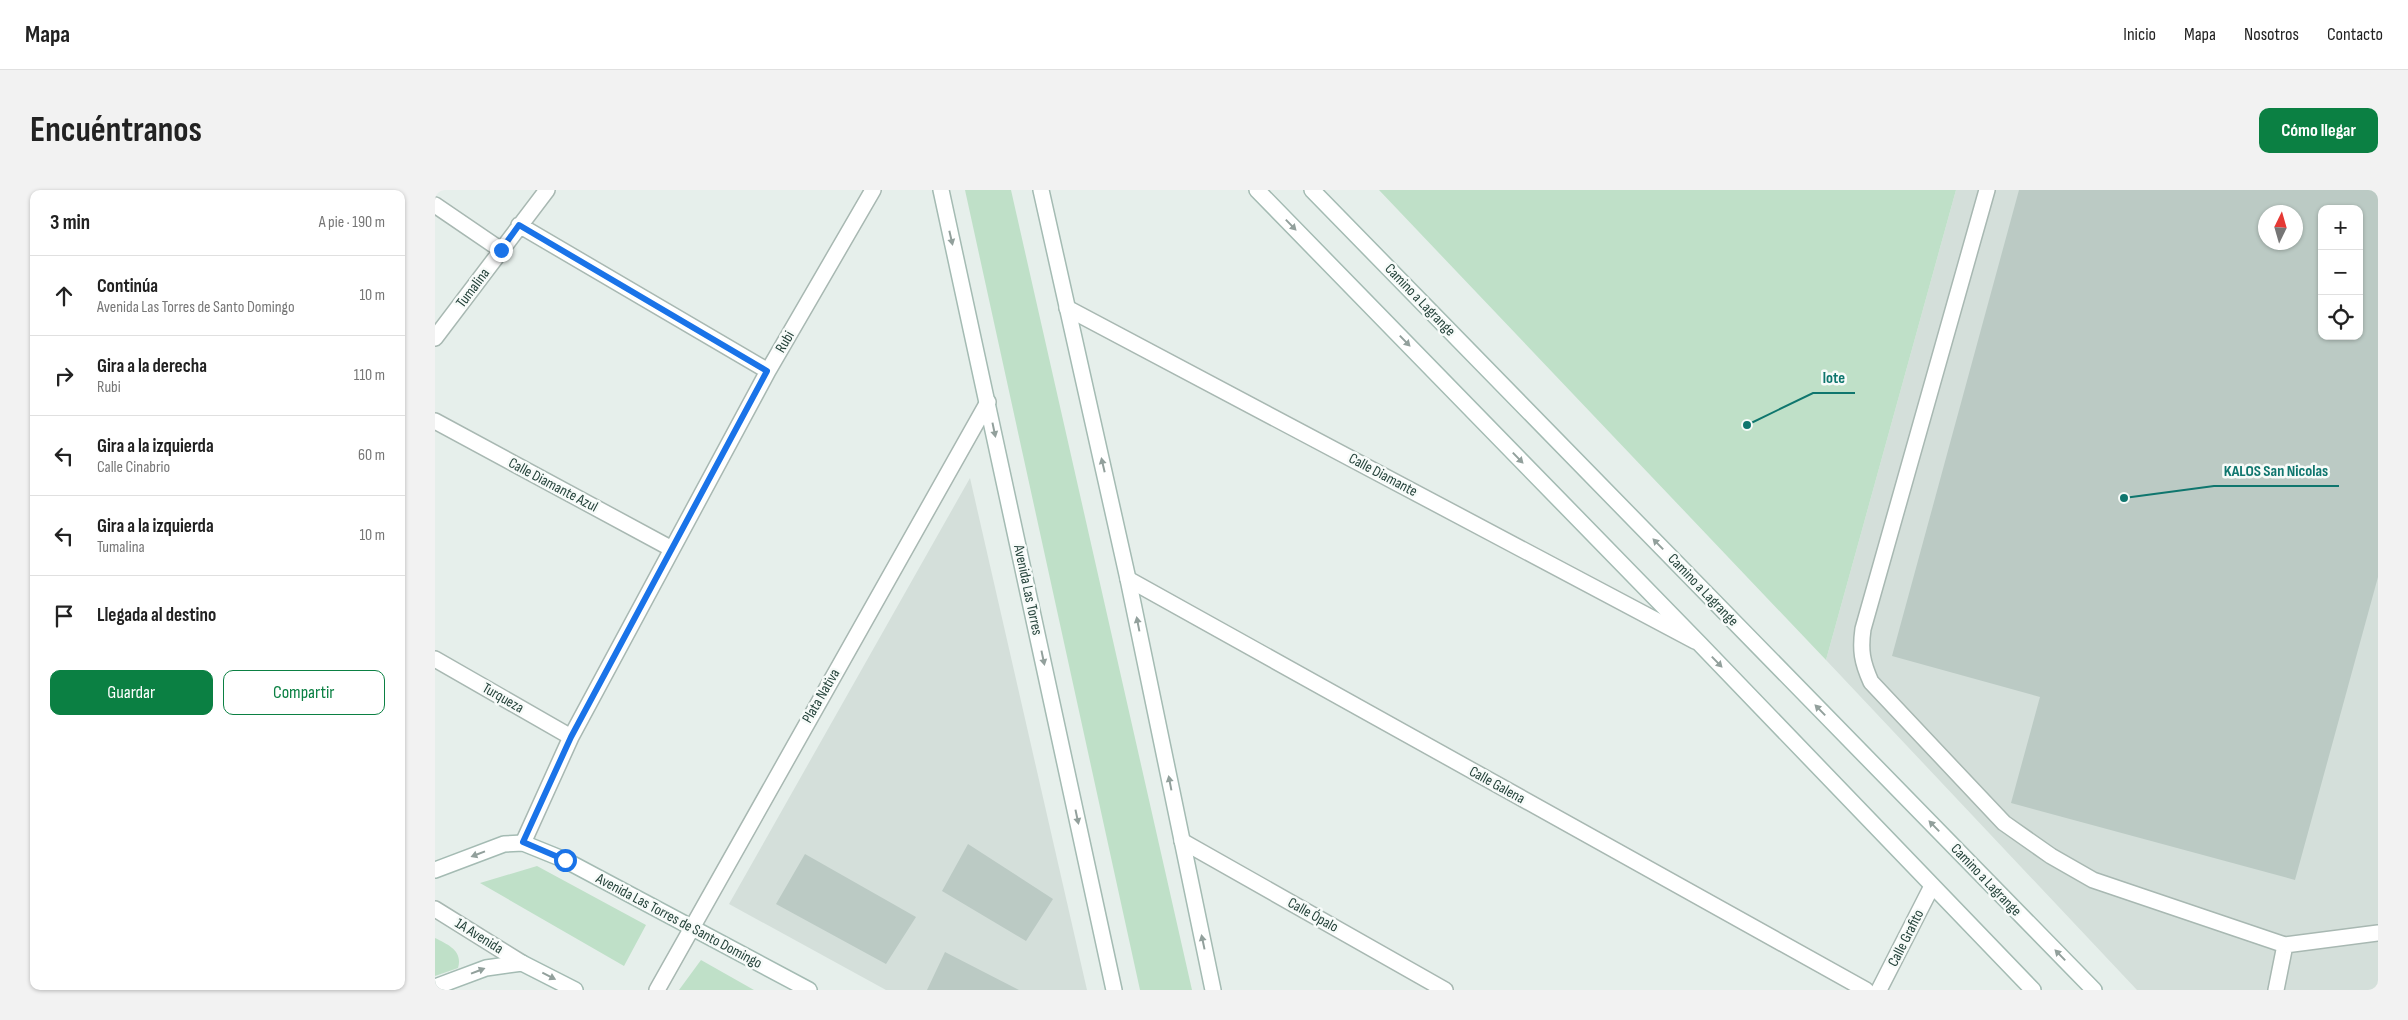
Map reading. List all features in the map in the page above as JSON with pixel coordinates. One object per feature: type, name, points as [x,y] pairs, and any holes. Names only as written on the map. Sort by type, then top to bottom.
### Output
[{"type":"street","name":"Tumalina","points":[[435,338],[547,190]]},
{"type":"street","name":"Avenida Las Torres","points":[[941,190],[1114,990]]},
{"type":"street","points":[[1041,190],[1128,579],[1213,990]]},
{"type":"street","points":[[1257,190],[1699,643],[2033,990]]},
{"type":"street","name":"Camino a Lagrange","points":[[1312,190],[2094,990]]},
{"type":"street","points":[[1987,190],[1863,628],[1861,649],[1863,664],[1871,682],[2004,823],[2051,856],[2093,880],[2285,945],[2378,933]]},
{"type":"street","name":"Rubi","points":[[523,842],[571,737],[767,371],[868,192]]},
{"type":"street","points":[[435,205],[501,250]]},
{"type":"street","points":[[519,225],[767,371]]},
{"type":"street","name":"Calle Diamante","points":[[1067,308],[1699,643]]},
{"type":"street","name":"Plata Nativa","points":[[657,990],[690,928],[988,402]]},
{"type":"street","name":"Calle Diamante Azul","points":[[435,421],[672,549]]},
{"type":"street","name":"Calle Galena","points":[[1128,579],[1866,990]]},
{"type":"street","name":"Turqueza","points":[[435,659],[571,737]]},
{"type":"street","name":"Calle Ópalo","points":[[1182,841],[1445,990]]},
{"type":"street","points":[[435,870],[504,844],[523,842]]},
{"type":"street","name":"Avenida Las Torres de Santo Domingo","points":[[523,842],[565,860],[809,990]]},
{"type":"street","name":"Calle Grafito","points":[[1879,990],[1932,886]]},
{"type":"street","name":"1A Avenida","points":[[435,909],[522,963]]},
{"type":"street","points":[[2276,990],[2285,945]]},
{"type":"street","points":[[435,987],[486,968],[522,963],[575,990]]},
{"type":"shaded area","points":[[1956,190],[2378,190],[2378,990],[2137,990],[1826,660]]},
{"type":"shaded area","points":[[970,478],[1087,990],[886,990],[729,904]]},
{"type":"green space","points":[[965,190],[1011,190],[1192,990],[1140,990]]},
{"type":"green space","points":[[1379,190],[1956,190],[1826,660]]},
{"type":"green space","points":[[537,866],[646,925],[624,966],[480,883]]},
{"type":"green space","points":[[435,938],[454,949],[459,962],[458,968],[435,976]]},
{"type":"green space","points":[[701,960],[754,990],[679,990]]},
{"type":"building","points":[[2019,190],[2378,190],[2378,577],[2295,880],[2011,803],[2040,697],[1892,656]]},
{"type":"building","points":[[968,844],[1053,899],[1026,941],[942,891]]},
{"type":"building","points":[[805,854],[916,917],[886,964],[776,904]]},
{"type":"building","points":[[945,952],[1019,990],[927,990]]},
{"type":"place","name":"lote","points":[[1747,425]]},
{"type":"place","name":"KALOS San Nicolas","points":[[2124,498]]},
{"type":"route","points":[[501,250],[519,225],[767,371],[571,737],[523,842],[565,860]]}]
